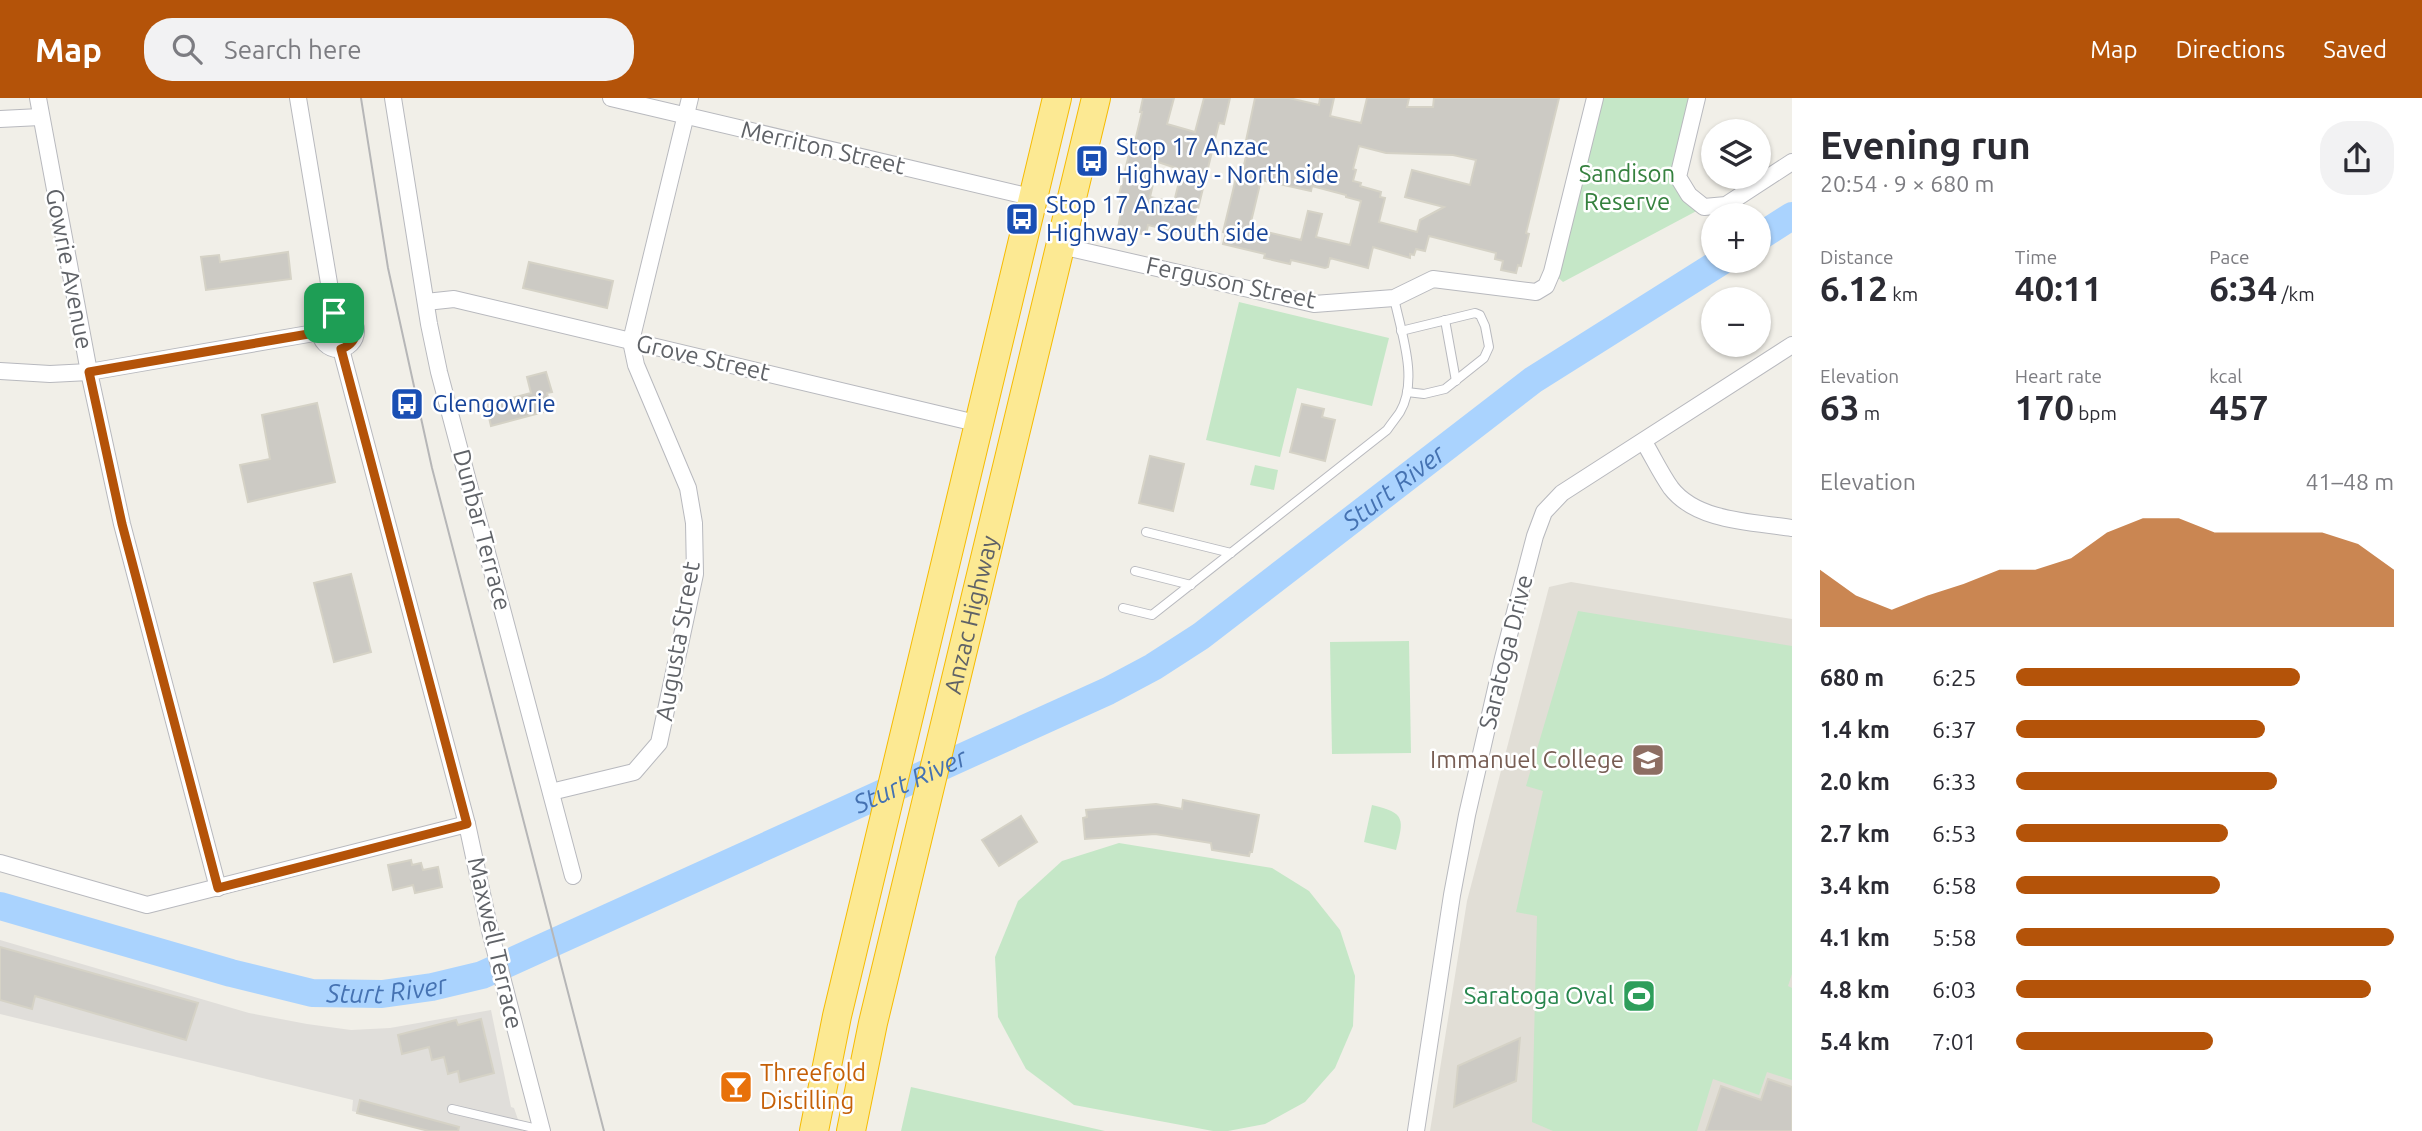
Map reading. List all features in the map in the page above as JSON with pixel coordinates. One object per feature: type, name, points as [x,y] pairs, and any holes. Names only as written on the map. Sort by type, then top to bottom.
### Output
[{"type":"highway","name":"Anzac Highway","points":[[814,1131],[837,1016],[1057,98]]},
{"type":"highway","name":"Anzac Highway","points":[[851,1131],[873,1023],[1096,98]]},
{"type":"highway","points":[[980,424],[1000,420],[1006,415],[1017,374],[1037,345]]},
{"type":"highway","points":[[971,459],[990,451],[1012,448]]},
{"type":"highway","points":[[837,1016],[873,1023]]},
{"type":"street","name":"Gowrie Avenue","points":[[38,98],[89,372],[122,524],[218,888]]},
{"type":"street","points":[[299,98],[334,313]]},
{"type":"street","name":"Dunbar Terrace","points":[[393,98],[439,372],[573,876]]},
{"type":"street","name":"Merriton Street","points":[[611,98],[1035,198]]},
{"type":"street","name":"Augusta Street","points":[[551,792],[634,772],[659,743],[695,574],[694,523],[688,488],[636,365],[631,341],[690,98]]},
{"type":"street","name":"Ferguson Street","points":[[1061,246],[1314,304],[1394,298],[1433,279],[1536,292],[1546,286],[1552,272],[1595,98]]},
{"type":"street","points":[[1696,98],[1678,177],[1689,195],[1704,207],[1726,205],[1792,162]]},
{"type":"street","points":[[0,119],[40,117]]},
{"type":"street","name":"Grove Street","points":[[426,302],[454,299],[980,424]]},
{"type":"street","points":[[334,313],[348,316],[356,326],[354,340],[341,349],[328,346],[320,332],[322,322],[334,313]]},
{"type":"street","points":[[0,371],[50,374],[89,372],[320,332]]},
{"type":"street","name":"Saratoga Drive","points":[[1416,1131],[1467,815],[1503,658],[1535,536],[1544,512],[1562,493],[1792,345]]},
{"type":"street","name":"Maxwell Terrace","points":[[341,349],[467,824],[495,948],[542,1131]]},
{"type":"street","points":[[1644,442],[1673,490],[1695,507],[1713,515],[1792,528]]},
{"type":"street","points":[[0,863],[147,905],[467,824]]},
{"type":"lane","points":[[1123,608],[1152,615],[1387,430],[1401,411],[1407,392],[1407,362],[1394,298]]},
{"type":"lane","points":[[1401,331],[1472,313],[1480,315],[1489,346],[1484,358],[1456,381],[1438,391],[1424,394],[1407,392]]},
{"type":"lane","points":[[1445,320],[1456,381]]},
{"type":"lane","points":[[1146,532],[1230,553]]},
{"type":"lane","points":[[1135,570],[1191,585]]},
{"type":"lane","points":[[452,1109],[542,1131]]},
{"type":"shaded area","name":"Immanuel College","points":[[1571,582],[1792,619],[1792,1131],[1430,1131],[1467,901],[1549,587]]},
{"type":"shaded area","points":[[0,940],[249,1013],[307,1024],[351,1030],[390,1028],[491,1010],[511,1107],[514,1108],[522,1131],[429,1131],[352,1111],[353,1100],[0,1014]]},
{"type":"green space","name":"Sandison Reserve","points":[[1595,98],[1696,98],[1679,177],[1701,203],[1701,209],[1563,282],[1552,272]]},
{"type":"green space","points":[[1239,302],[1389,338],[1372,406],[1297,388],[1280,457],[1206,440]]},
{"type":"green space","points":[[1255,465],[1278,470],[1274,490],[1250,485]]},
{"type":"green space","name":"Immanuel College","points":[[1578,611],[1792,646],[1792,974],[1788,986],[1792,988],[1792,1080],[1767,1072],[1759,1095],[1713,1079],[1697,1131],[1553,1131],[1532,1122],[1537,916],[1516,912],[1543,791],[1526,786]]},
{"type":"green space","points":[[1409,641],[1411,753],[1332,754],[1330,642]]},
{"type":"green space","points":[[1372,805],[1391,811],[1400,819],[1396,850],[1364,842]]},
{"type":"green space","points":[[1119,843],[1272,868],[1309,891],[1340,930],[1355,976],[1353,1026],[1335,1068],[1305,1102],[1265,1124],[1213,1131],[1074,1105],[1026,1069],[998,1017],[995,957],[1018,901],[1062,861]]},
{"type":"green space","points":[[911,1087],[1105,1131],[901,1131]]},
{"type":"building","points":[[1143,98],[1174,98],[1167,124],[1195,132],[1204,98],[1230,98],[1224,124],[1219,123],[1194,225],[1191,224],[1189,235],[1148,225],[1146,235],[1118,228],[1122,195],[1119,195],[1130,150],[1133,150]],"holes":[[[1158,162],[1182,170],[1174,202],[1150,197]]]},
{"type":"building","points":[[1255,98],[1289,98],[1319,105],[1320,98],[1334,98],[1330,116],[1361,123],[1367,98],[1409,98],[1407,107],[1433,107],[1434,98],[1559,98],[1526,233],[1529,234],[1521,266],[1518,265],[1516,273],[1501,270],[1503,261],[1495,259],[1496,253],[1429,236],[1425,251],[1416,249],[1414,255],[1410,254],[1410,258],[1373,247],[1368,268],[1330,258],[1328,267],[1325,268],[1291,260],[1290,264],[1264,258],[1265,254],[1223,244],[1226,233],[1223,232],[1236,178],[1241,179],[1246,156],[1243,155]],"holes":[[[1359,146],[1386,153],[1453,155],[1476,160],[1470,185],[1412,170],[1405,197],[1444,207],[1420,220],[1417,232],[1379,222],[1385,198],[1380,197],[1381,192],[1353,181]],[[1261,180],[1311,191],[1312,186],[1361,201],[1350,245],[1316,237],[1322,214],[1308,211],[1301,240],[1254,229],[1250,226]]]},
{"type":"building","points":[[288,252],[291,279],[206,290],[201,257],[219,255],[220,262]]},
{"type":"building","points":[[529,262],[613,281],[607,308],[523,288]]},
{"type":"building","points":[[546,372],[552,392],[547,393],[551,410],[491,426],[486,405],[531,393],[527,377]]},
{"type":"building","points":[[317,403],[335,482],[248,502],[240,465],[270,459],[262,415]]},
{"type":"building","points":[[1302,404],[1324,409],[1322,417],[1335,420],[1325,461],[1290,452]]},
{"type":"building","points":[[1150,456],[1184,464],[1173,511],[1139,503]]},
{"type":"building","points":[[351,574],[371,652],[334,662],[314,583]]},
{"type":"building","points":[[1183,800],[1259,815],[1249,856],[1212,850],[1211,843],[1155,834],[1085,839],[1083,818],[1087,817],[1086,810],[1156,804],[1182,809]]},
{"type":"building","points":[[1021,816],[1037,842],[999,866],[982,840]]},
{"type":"building","points":[[411,860],[412,865],[421,863],[423,870],[438,867],[442,887],[415,893],[413,885],[393,890],[388,865]]},
{"type":"building","points":[[0,947],[198,1003],[186,1040],[35,996],[32,1009],[0,1000]]},
{"type":"building","points":[[481,1019],[494,1073],[460,1082],[458,1071],[448,1074],[444,1057],[432,1060],[429,1047],[402,1054],[398,1035],[456,1020],[458,1025]]},
{"type":"building","points":[[1520,1038],[1516,1081],[1454,1107],[1458,1066]]},
{"type":"building","points":[[1768,1079],[1792,1087],[1792,1131],[1706,1131],[1721,1086],[1761,1100]]},
{"type":"building","points":[[360,1100],[459,1127],[458,1131],[429,1131],[357,1113]]},
{"type":"waterway","name":"Sturt River","points":[[1771,229],[1792,216]]},
{"type":"waterway","name":"Sturt River","points":[[0,906],[231,973],[312,993],[382,994],[432,987],[482,975],[1108,691],[1153,667],[1201,636],[1533,380],[1703,273]]},
{"type":"tram line","points":[[361,98],[388,268],[432,468],[604,1131]]},
{"type":"place","name":"Stop 17 Anzac Highway - North side","points":[[1092,161]]},
{"type":"place","name":"Stop 17 Anzac Highway - South side","points":[[1022,219]]},
{"type":"place","name":"Glengowrie","points":[[407,404]]},
{"type":"place","name":"Immanuel College","points":[[1648,760]]},
{"type":"place","name":"Saratoga Oval","points":[[1639,996]]},
{"type":"place","name":"Threefold Distilling","points":[[736,1087]]},
{"type":"route","points":[[334,313],[348,316],[356,326],[354,340],[341,349],[467,824],[218,888],[122,524],[89,372],[320,332],[322,322],[334,313]]}]
